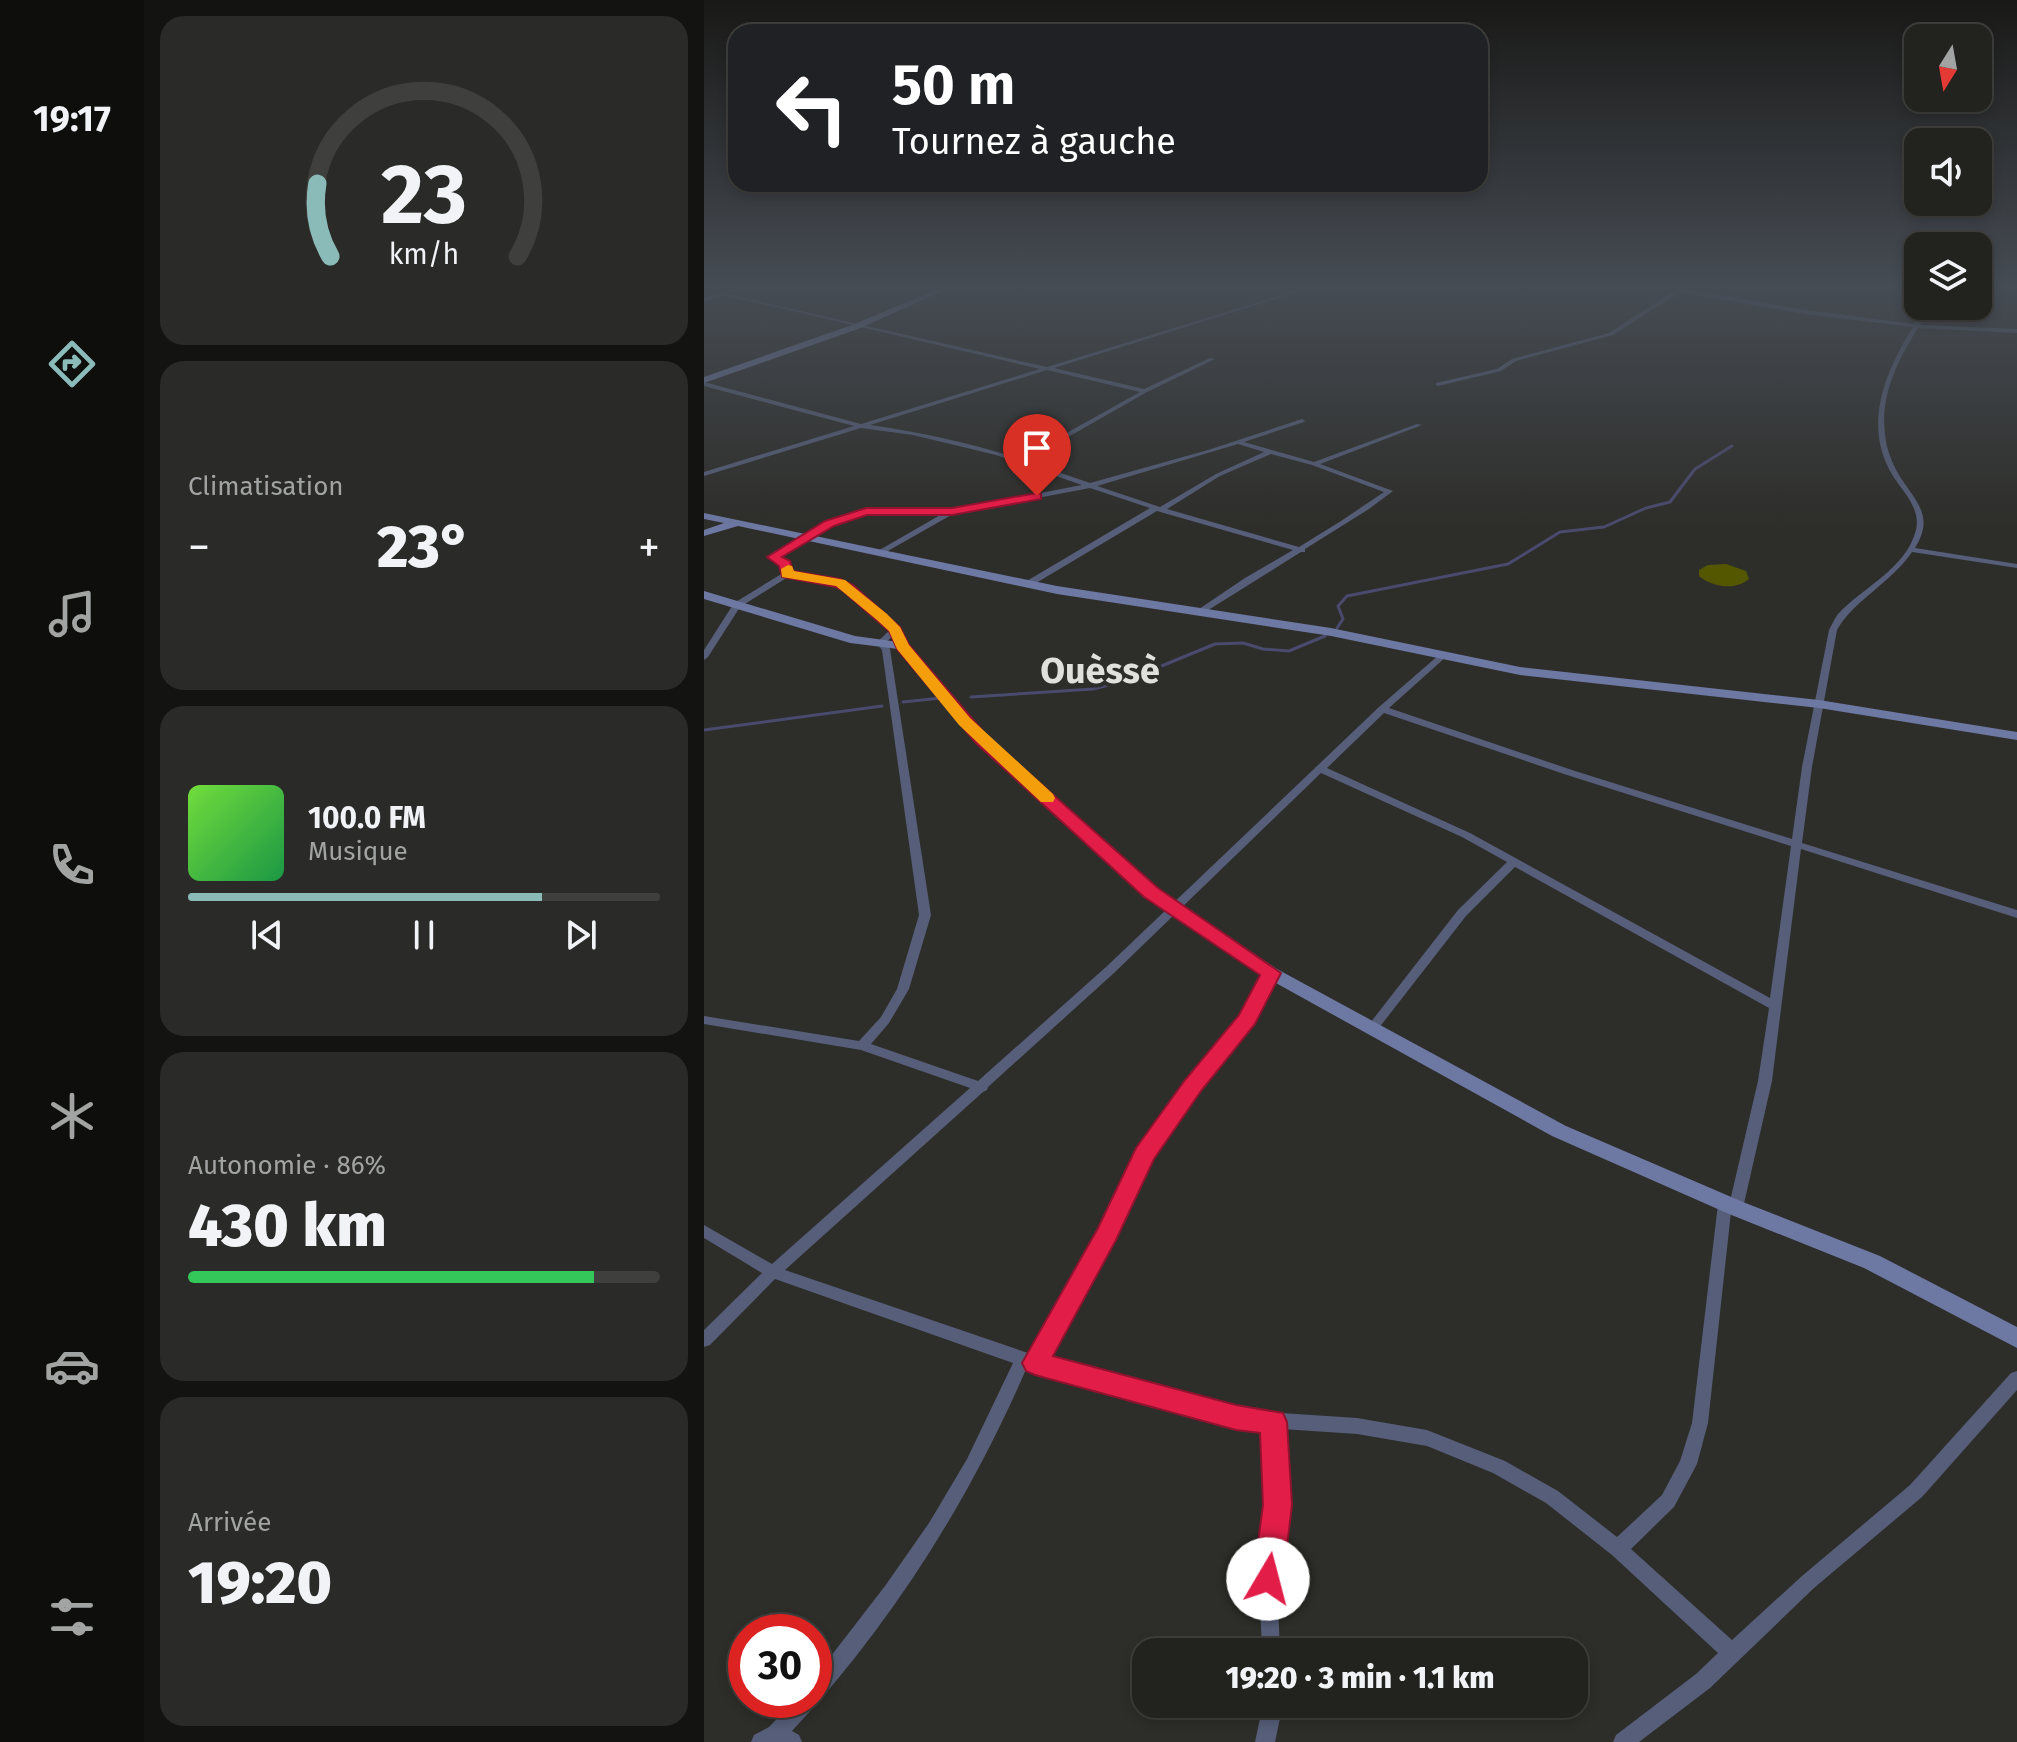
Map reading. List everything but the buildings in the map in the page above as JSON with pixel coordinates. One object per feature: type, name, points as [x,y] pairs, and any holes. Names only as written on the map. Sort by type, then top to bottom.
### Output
[{"type":"street","points":[[704,382],[744,367]]},
{"type":"street","points":[[704,474],[1049,367]]},
{"type":"street","points":[[1051,367],[1145,391]]},
{"type":"street","points":[[1022,461],[1145,391],[1195,367]]},
{"type":"street","points":[[1438,384],[1503,367]]},
{"type":"street","points":[[1618,1549],[1668,1501],[1688,1464],[1700,1423],[1730,1206],[1765,1081],[1799,845],[1807,767],[1836,623],[1912,550],[1919,531],[1918,509],[1889,461],[1880,413],[1893,367]]},
{"type":"street","points":[[704,382],[862,426],[913,433],[1022,461],[1158,509],[1302,550]]},
{"type":"street","points":[[787,574],[785,564],[773,557],[829,524],[866,511],[952,512],[1088,486],[1302,421]]},
{"type":"street","points":[[1314,464],[1419,425]]},
{"type":"street","points":[[1202,611],[1235,588],[1302,550],[1389,491],[1314,464],[1238,442]]},
{"type":"street","points":[[1028,584],[1218,475],[1271,452]]},
{"type":"street","points":[[879,554],[952,512]]},
{"type":"street","points":[[704,516],[1028,584],[1331,632],[1542,674],[1819,704],[2017,736]]},
{"type":"street","points":[[704,533],[735,523]]},
{"type":"street","points":[[1912,550],[2017,566]]},
{"type":"street","points":[[704,657],[737,605],[787,574],[840,583],[899,638],[981,739],[1151,892],[1271,973],[1559,1131],[1730,1206],[1872,1262],[2017,1338]]},
{"type":"street","points":[[704,595],[854,640],[880,643],[899,638]]},
{"type":"street","points":[[862,1046],[885,1020],[903,989],[925,915],[886,649],[880,643]]},
{"type":"street","points":[[704,1340],[773,1272],[982,1087],[1382,709],[1443,656]]},
{"type":"street","points":[[1382,709],[2017,914]]},
{"type":"street","points":[[1321,769],[1417,811],[1515,861],[1774,1006]]},
{"type":"street","points":[[1371,1030],[1462,913],[1515,861]]},
{"type":"street","points":[[832,1669],[917,1558],[956,1499],[1029,1361],[1107,1233],[1144,1154],[1247,1019],[1271,973]]},
{"type":"street","points":[[704,1020],[862,1046],[982,1087]]},
{"type":"street","points":[[704,1231],[773,1272],[1029,1361],[1236,1418],[1357,1426],[1427,1438],[1499,1467],[1552,1497],[1618,1549],[1732,1653]]},
{"type":"street","points":[[1623,1742],[1672,1706],[1808,1582],[1916,1491],[2017,1378]]},
{"type":"street","points":[[1270,1638],[1268,1579],[1277,1505],[1273,1422]]},
{"type":"street","points":[[776,1739],[793,1718]]},
{"type":"street","points":[[1265,1742],[1270,1718]]},
{"type":"shaded area","points":[[1726,564],[1746,571],[1749,579],[1737,585],[1724,586],[1710,583],[1699,576],[1699,570],[1708,565]]},
{"type":"waterway","points":[[1337,628],[1343,619],[1338,606],[1347,596],[1508,564],[1560,532],[1604,527],[1646,508],[1670,502],[1695,469],[1732,446]]},
{"type":"waterway","points":[[971,697],[1093,689],[1125,681],[1215,644],[1243,643],[1263,649],[1289,651],[1325,636]]},
{"type":"waterway","points":[[903,702],[941,698]]},
{"type":"waterway","points":[[704,730],[882,706]]},
{"type":"slow traffic","points":[[788,569],[787,574],[840,583],[882,617],[965,722],[1047,798]]},
{"type":"district","name":"Ouèssè","points":[[1100,671]]},
{"type":"route","points":[[1037,496],[952,512],[866,511],[829,524],[773,557],[785,564],[787,574],[840,583],[848,588],[895,630],[902,646],[981,739],[1151,892],[1271,973],[1247,1019],[1144,1154],[1092,1262],[1035,1363],[1236,1418],[1273,1422],[1277,1505],[1268,1579]]}]
